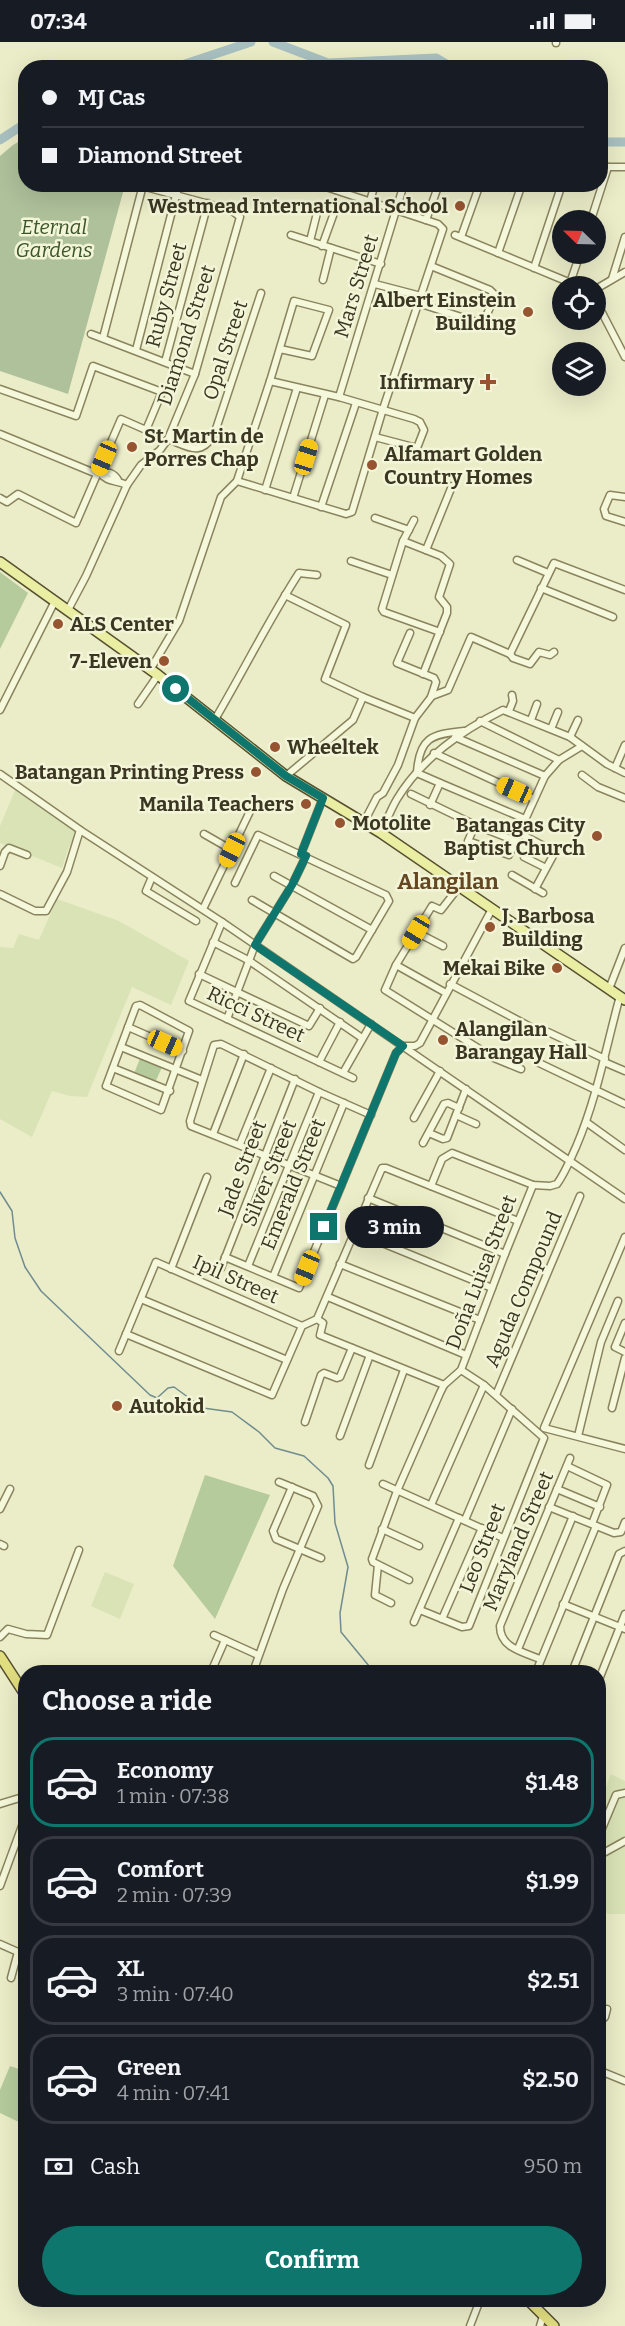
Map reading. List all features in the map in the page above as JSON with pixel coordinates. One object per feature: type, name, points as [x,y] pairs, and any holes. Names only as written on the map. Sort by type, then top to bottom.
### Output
[{"type":"highway","points":[[0,1656],[18,1684]]},
{"type":"highway","points":[[535,2307],[554,2326]]},
{"type":"main road","points":[[0,562],[154,673],[286,776],[381,833],[457,889],[492,909],[622,998]]},
{"type":"street","points":[[608,167],[625,167]]},
{"type":"street","points":[[104,338],[141,192]]},
{"type":"street","name":"Diamond Street","points":[[68,610],[127,485],[141,465],[160,450],[168,439],[195,374],[240,217],[231,210],[167,192]]},
{"type":"street","points":[[136,350],[178,192]]},
{"type":"street","points":[[237,481],[346,514],[352,512],[383,409],[443,229],[441,225],[339,192]]},
{"type":"street","points":[[370,201],[373,192]]},
{"type":"street","name":"Mars Street","points":[[339,397],[402,192]]},
{"type":"street","points":[[426,220],[436,192]]},
{"type":"street","points":[[477,192],[458,236],[553,276]]},
{"type":"street","points":[[498,253],[519,192]]},
{"type":"street","points":[[534,268],[559,192]]},
{"type":"street","points":[[594,210],[600,192]]},
{"type":"street","name":"Ruby Street","points":[[165,362],[208,203]]},
{"type":"street","points":[[310,241],[319,206]]},
{"type":"street","points":[[322,246],[334,213]]},
{"type":"street","points":[[291,235],[381,264]]},
{"type":"street","points":[[612,279],[625,237]]},
{"type":"street","points":[[323,280],[331,248]]},
{"type":"street","points":[[375,284],[483,324],[495,295],[490,290],[431,266]]},
{"type":"street","points":[[606,283],[625,272]]},
{"type":"street","name":"Opal Street","points":[[168,439],[193,449],[201,449],[209,443],[214,435],[261,292]]},
{"type":"street","points":[[138,704],[179,621],[221,497],[237,481],[294,301],[329,310],[312,356],[280,349]]},
{"type":"street","points":[[606,320],[625,357]]},
{"type":"street","points":[[91,334],[195,374]]},
{"type":"street","points":[[0,390],[76,416],[92,367],[95,365],[162,392],[146,430],[121,419],[76,523],[18,494],[7,502],[0,498]]},
{"type":"street","points":[[270,381],[383,409],[420,422],[424,430],[417,448],[375,437]]},
{"type":"street","points":[[264,490],[297,388]]},
{"type":"street","points":[[293,498],[325,395]]},
{"type":"street","points":[[321,507],[356,403]]},
{"type":"street","points":[[0,434],[98,473],[107,472],[115,475],[118,480],[127,485]]},
{"type":"street","points":[[426,550],[452,486]]},
{"type":"street","points":[[625,496],[610,495],[604,510],[606,516],[625,522]]},
{"type":"street","points":[[375,518],[409,530]]},
{"type":"street","points":[[414,520],[403,541],[382,603],[384,612],[440,632]]},
{"type":"street","points":[[403,541],[441,556],[450,564],[439,594],[448,609],[423,674]]},
{"type":"street","points":[[351,561],[392,575]]},
{"type":"street","points":[[517,561],[549,573]]},
{"type":"street","points":[[510,654],[552,565],[556,562],[625,590]]},
{"type":"street","points":[[214,721],[299,573],[317,575]]},
{"type":"street","points":[[541,588],[613,617]]},
{"type":"street","points":[[285,595],[346,625],[325,679],[415,718]]},
{"type":"street","points":[[0,710],[55,601]]},
{"type":"street","points":[[364,822],[398,765],[415,718],[431,697],[436,681],[433,677],[397,663],[410,633]]},
{"type":"street","points":[[431,697],[448,690],[471,637],[530,664],[539,652],[550,655],[554,652]]},
{"type":"street","points":[[509,711],[513,701],[512,695]]},
{"type":"street","points":[[286,776],[350,723],[356,716],[363,697]]},
{"type":"street","points":[[531,720],[537,704]]},
{"type":"street","points":[[381,833],[397,799],[434,753],[480,721],[503,710],[570,737],[615,768],[625,772]]},
{"type":"street","points":[[551,729],[558,712]]},
{"type":"street","points":[[570,737],[578,720]]},
{"type":"street","points":[[480,721],[559,760]]},
{"type":"street","points":[[417,773],[420,749],[427,741],[443,734],[465,731]]},
{"type":"street","points":[[455,737],[545,776]]},
{"type":"street","points":[[615,768],[625,745]]},
{"type":"street","points":[[475,825],[468,841],[509,855],[545,776],[559,760],[582,746]]},
{"type":"street","points":[[434,753],[534,799]]},
{"type":"street","points":[[417,773],[525,819]]},
{"type":"street","points":[[0,774],[80,830],[203,909],[625,1199]]},
{"type":"street","points":[[582,775],[598,787],[625,798]]},
{"type":"street","points":[[430,805],[440,783]]},
{"type":"street","points":[[411,794],[430,805],[516,841]]},
{"type":"street","points":[[227,1018],[255,945],[292,885],[323,798]]},
{"type":"street","points":[[203,909],[254,803]]},
{"type":"street","points":[[0,894],[35,911],[46,911],[66,872],[80,830]]},
{"type":"street","points":[[519,833],[555,852],[536,889]]},
{"type":"street","points":[[204,834],[232,850]]},
{"type":"street","points":[[235,883],[258,835],[388,897],[389,901],[353,959],[252,900]]},
{"type":"street","points":[[0,866],[9,848],[27,855]]},
{"type":"street","points":[[524,857],[546,868]]},
{"type":"street","points":[[512,875],[543,893]]},
{"type":"street","points":[[273,876],[372,930]]},
{"type":"street","points":[[152,877],[146,891],[196,921]]},
{"type":"street","points":[[457,889],[441,910],[432,906],[384,988],[386,992],[494,1058],[520,1069]]},
{"type":"street","points":[[225,1257],[299,1288],[396,1053],[403,1046],[415,1046],[420,1043],[492,909]]},
{"type":"street","name":"Ricci Street","points":[[222,922],[189,1000],[353,1077]]},
{"type":"street","points":[[416,932],[443,946]]},
{"type":"street","points":[[213,942],[248,960],[362,1038]]},
{"type":"street","points":[[609,989],[625,948]]},
{"type":"street","points":[[396,965],[446,993]]},
{"type":"street","points":[[199,974],[309,1026],[320,1008]]},
{"type":"street","points":[[450,984],[540,1032]]},
{"type":"street","points":[[431,1186],[441,1159],[452,1153],[533,1185],[557,1184],[586,1122],[622,998]]},
{"type":"street","points":[[138,1005],[189,1031],[170,1091],[161,1110],[106,1086],[128,1027],[138,1005]]},
{"type":"street","points":[[319,1062],[340,1022]]},
{"type":"street","points":[[343,1073],[371,1024]]},
{"type":"street","points":[[128,1027],[183,1051]]},
{"type":"street","points":[[548,1032],[625,1071]]},
{"type":"street","points":[[341,1186],[190,1123],[214,1046],[217,1043],[244,1054],[371,1115]]},
{"type":"street","points":[[121,1047],[202,1080]]},
{"type":"street","points":[[213,1134],[244,1054]]},
{"type":"street","points":[[537,1062],[625,1104]]},
{"type":"street","points":[[112,1068],[170,1091]]},
{"type":"street","points":[[240,1144],[271,1068]]},
{"type":"street","points":[[414,1118],[440,1071]]},
{"type":"street","name":"Jade Street","points":[[221,1268],[295,1079]]},
{"type":"street","points":[[429,1133],[446,1139],[465,1089]]},
{"type":"street","name":"Silver Street","points":[[248,1266],[291,1166],[319,1092]]},
{"type":"street","name":"Emerald Street","points":[[273,1277],[344,1103]]},
{"type":"street","points":[[423,1143],[444,1104],[459,1107]]},
{"type":"street","points":[[456,1115],[476,1124]]},
{"type":"street","points":[[586,1122],[625,1150]]},
{"type":"street","points":[[126,1334],[272,1395],[302,1326],[317,1319],[328,1297],[353,1231],[382,1168],[518,1221]]},
{"type":"street","points":[[171,1269],[207,1177]]},
{"type":"street","name":"Doña Luisa Street","points":[[461,1370],[533,1185]]},
{"type":"street","name":"Aguda Compound","points":[[496,1395],[580,1196]]},
{"type":"street","points":[[368,1198],[505,1254]]},
{"type":"street","points":[[353,1231],[492,1288]]},
{"type":"street","points":[[625,1237],[544,1428],[625,1449]]},
{"type":"street","name":"Ipil Street","points":[[141,1299],[156,1263],[302,1326]]},
{"type":"street","points":[[340,1264],[480,1320]]},
{"type":"street","points":[[328,1297],[466,1355]]},
{"type":"street","points":[[120,1351],[141,1299],[287,1360]]},
{"type":"street","points":[[578,1436],[601,1342],[618,1301]]},
{"type":"street","points":[[317,1319],[323,1323],[320,1335],[444,1385]]},
{"type":"street","points":[[625,1323],[615,1347],[625,1352]]},
{"type":"street","points":[[305,1422],[321,1375],[324,1373],[340,1377],[352,1348]]},
{"type":"street","points":[[340,1436],[370,1355]]},
{"type":"street","points":[[612,1408],[625,1358]]},
{"type":"street","points":[[369,1465],[404,1370]]},
{"type":"street","points":[[409,1580],[378,1565],[372,1559],[397,1491],[444,1385],[461,1370],[484,1385],[512,1409],[414,1622]]},
{"type":"street","points":[[431,1505],[484,1385]]},
{"type":"street","name":"Leo Street","points":[[420,1610],[462,1627],[469,1626],[544,1438],[512,1409]]},
{"type":"street","name":"Maryland Street","points":[[518,1649],[506,1644],[501,1637],[500,1626],[570,1458]]},
{"type":"street","points":[[538,1665],[594,1525],[607,1485],[567,1466]]},
{"type":"street","points":[[255,1665],[299,1549],[318,1506],[313,1496],[279,1482]]},
{"type":"street","points":[[383,1484],[503,1538]]},
{"type":"street","points":[[292,1487],[273,1535],[276,1539],[321,1558]]},
{"type":"street","points":[[0,1509],[10,1489]]},
{"type":"street","points":[[557,1489],[600,1507]]},
{"type":"street","points":[[549,1507],[618,1534],[625,1522]]},
{"type":"street","points":[[540,1659],[518,1649],[573,1516]]},
{"type":"street","points":[[442,1619],[482,1528]]},
{"type":"street","points":[[382,1529],[419,1546]]},
{"type":"street","points":[[0,1637],[8,1629],[26,1634],[47,1635],[79,1550]]},
{"type":"street","points":[[575,1665],[620,1554],[625,1551]]},
{"type":"street","points":[[378,1565],[375,1595],[391,1603]]},
{"type":"street","points":[[563,1604],[623,1628]]},
{"type":"street","points":[[606,1665],[623,1628],[625,1614]]},
{"type":"street","points":[[214,1635],[258,1655]]},
{"type":"street","points":[[214,1665],[225,1640]]},
{"type":"street","points":[[606,1819],[616,1795],[625,1793]]},
{"type":"street","points":[[0,1804],[18,1798]]},
{"type":"street","points":[[0,1886],[18,1837]]},
{"type":"street","points":[[606,1852],[625,1841]]},
{"type":"street","points":[[0,1944],[18,1952],[11,1978]]},
{"type":"street","points":[[606,2073],[625,2081]]},
{"type":"street","points":[[470,2326],[477,2307]]},
{"type":"street","points":[[540,2326],[543,2316]]},
{"type":"green space","name":"Eternal Gardens","points":[[18,142],[18,192],[123,192],[68,394],[0,371],[0,156]]},
{"type":"green space","points":[[0,572],[28,593],[0,649]]},
{"type":"green space","points":[[16,788],[78,830],[68,849],[62,868],[0,843],[0,826]]},
{"type":"green space","points":[[57,899],[119,921],[189,961],[171,1005],[132,987],[87,1097],[70,1096],[52,1091],[32,1137],[0,1119],[0,947],[13,948],[19,934],[39,940]]},
{"type":"green space","points":[[141,1056],[163,1065],[154,1085],[133,1076]]},
{"type":"green space","points":[[205,1475],[270,1495],[215,1619],[173,1566]]},
{"type":"green space","points":[[105,1572],[134,1584],[120,1619],[91,1606]]},
{"type":"green space","points":[[611,1774],[625,1781],[625,1914],[606,1913],[606,1786]]},
{"type":"green space","points":[[10,2066],[18,2069],[18,2122],[0,2113],[0,2090]]},
{"type":"waterway","points":[[197,60],[251,42]]},
{"type":"waterway","points":[[273,42],[320,60]]},
{"type":"waterway","points":[[393,60],[436,58],[439,60]]},
{"type":"waterway","points":[[0,140],[18,128]]},
{"type":"waterway","points":[[608,142],[625,142]]},
{"type":"waterway","points":[[0,1192],[12,1211],[15,1238],[25,1267],[41,1291],[150,1395],[157,1398],[168,1388],[174,1387],[203,1408],[232,1412],[259,1432],[275,1448],[304,1456],[328,1478],[333,1486],[335,1523],[348,1567],[340,1613],[341,1632],[368,1665]]},
{"type":"place","name":"Westmead International School","points":[[460,206]]},
{"type":"place","name":"Albert Einstein Building","points":[[528,312]]},
{"type":"place","name":"Infirmary","points":[[488,382]]},
{"type":"place","name":"St. Martin de Porres Chap","points":[[132,447]]},
{"type":"place","name":"Alfamart Golden Country Homes","points":[[372,465]]},
{"type":"place","name":"ALS Center","points":[[58,624]]},
{"type":"place","name":"7-Eleven","points":[[164,661]]},
{"type":"place","name":"Wheeltek","points":[[275,747]]},
{"type":"place","name":"Batangan Printing Press","points":[[256,772]]},
{"type":"place","name":"Manila Teachers","points":[[306,804]]},
{"type":"place","name":"Motolite","points":[[340,823]]},
{"type":"place","name":"Batangas City Baptist Church","points":[[597,836]]},
{"type":"place","name":"J. Barbosa Building","points":[[490,927]]},
{"type":"place","name":"Mekai Bike","points":[[557,968]]},
{"type":"place","name":"Alangilan Barangay Hall","points":[[443,1040]]},
{"type":"place","name":"Autokid","points":[[117,1406]]},
{"type":"district","name":"Alangilan","points":[[448,881]]},
{"type":"route","points":[[176,689],[286,776],[323,798],[301,854],[306,856],[292,885],[255,945],[403,1046],[396,1053],[324,1227]]}]
